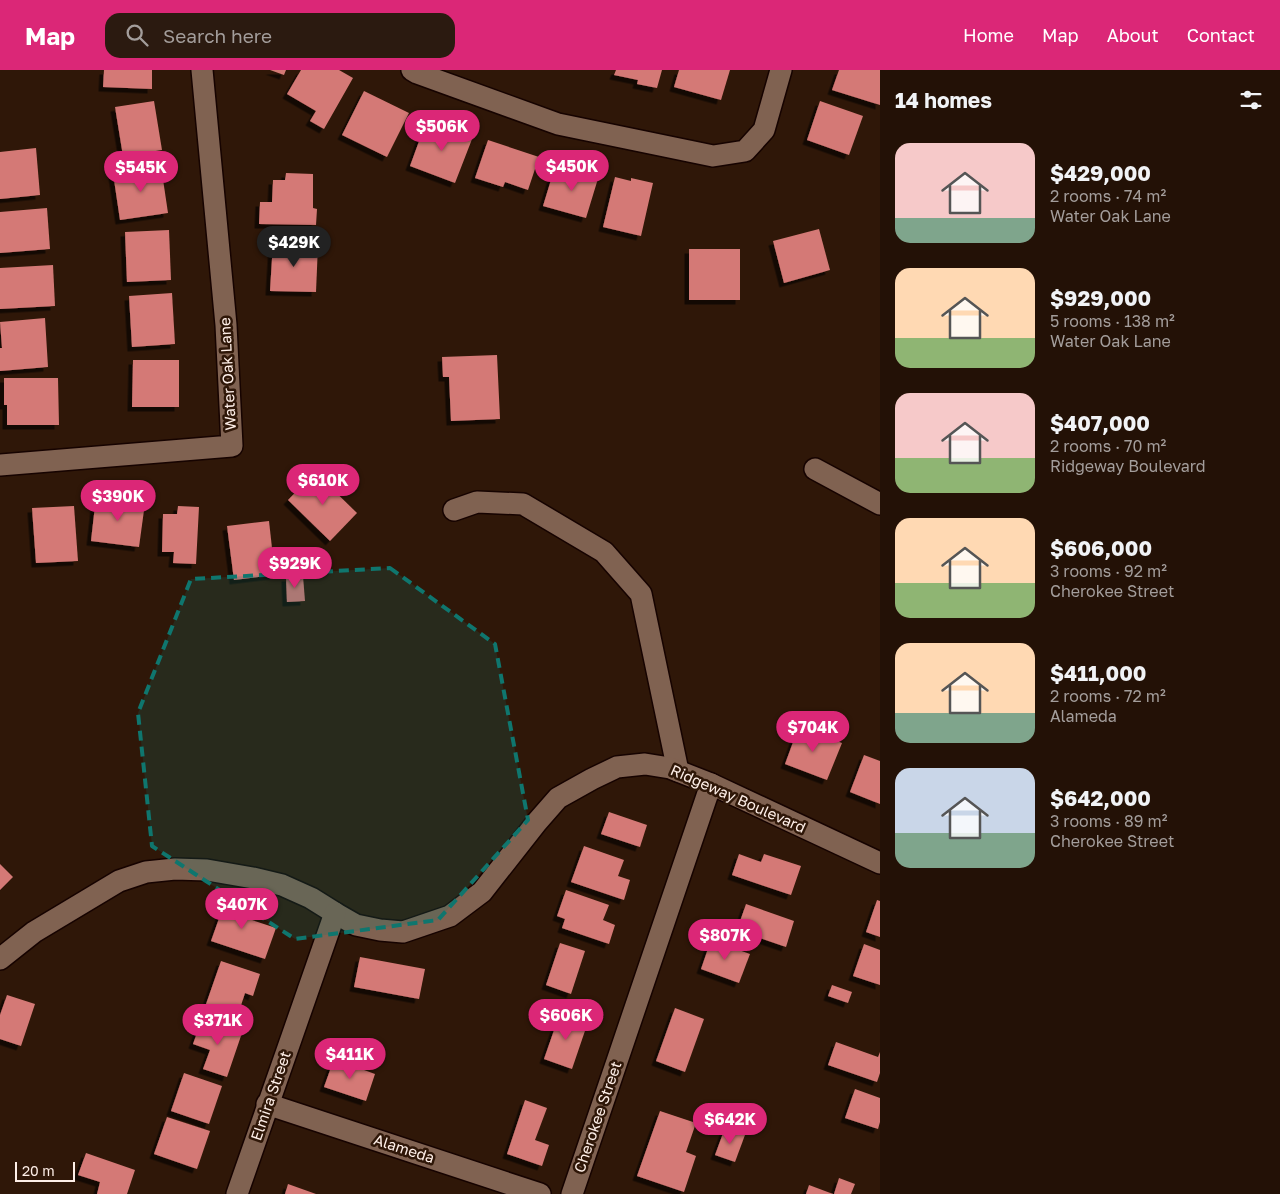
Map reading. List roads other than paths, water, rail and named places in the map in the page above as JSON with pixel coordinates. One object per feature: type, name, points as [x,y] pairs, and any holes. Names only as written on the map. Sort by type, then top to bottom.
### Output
[{"type":"street","name":"Water Oak Lane","points":[[0,465],[232,446],[226,326],[202,70]]},
{"type":"street","points":[[412,70],[558,124],[713,156],[745,151],[764,130],[781,70]]},
{"type":"street","points":[[815,469],[880,504]]},
{"type":"street","points":[[454,510],[477,502],[523,504],[604,552],[642,594],[678,771]]},
{"type":"street","name":"Ridgeway Boulevard","points":[[0,959],[34,932],[119,881],[146,872],[174,869],[208,870],[282,885],[311,898],[356,925],[403,932],[450,916],[482,892],[558,798],[592,778],[617,767],[645,764],[670,768],[711,784],[880,863]]},
{"type":"street","name":"Cherokee Street","points":[[572,1194],[711,784]]},
{"type":"street","name":"Elmira Street","points":[[237,1194],[335,913]]},
{"type":"street","name":"Alameda","points":[[267,1104],[540,1194]]}]
